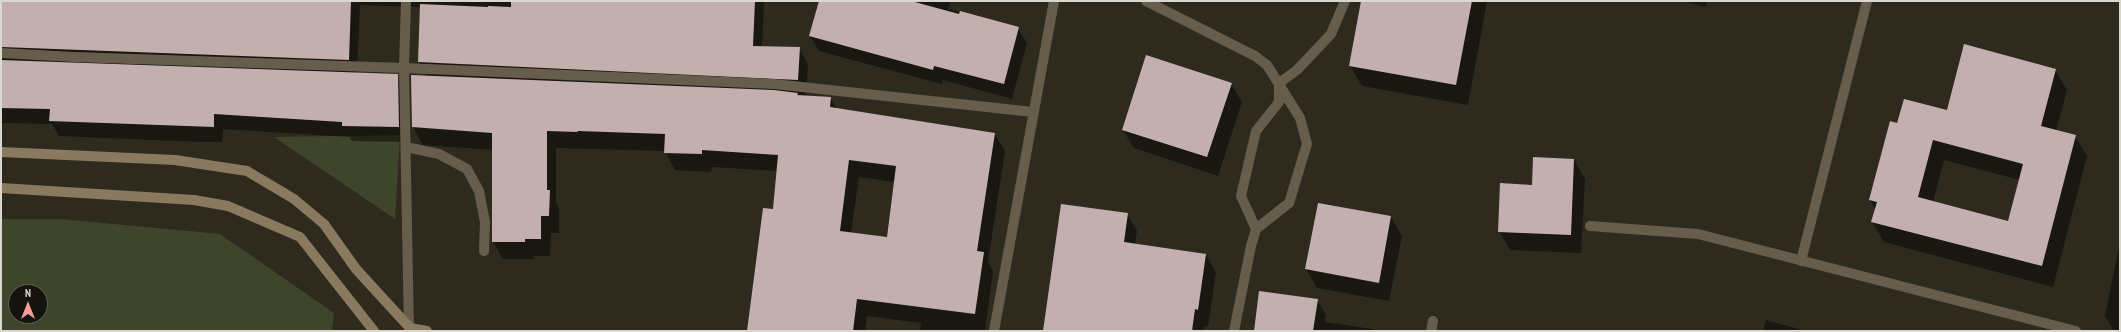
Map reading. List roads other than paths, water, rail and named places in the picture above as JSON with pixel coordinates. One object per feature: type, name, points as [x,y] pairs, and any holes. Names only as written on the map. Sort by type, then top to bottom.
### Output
[{"type":"main road","points":[[1,152],[175,160],[247,171],[294,199],[324,224],[356,269],[410,329],[427,331]]},
{"type":"main road","points":[[1,188],[194,200],[228,206],[300,237],[374,331]]},
{"type":"street","points":[[406,1],[404,68],[410,329]]},
{"type":"street","points":[[994,331],[1054,1]]},
{"type":"street","points":[[1146,1],[1255,56],[1267,65],[1300,118],[1307,144],[1289,203],[1256,229],[1251,246],[1234,331]]},
{"type":"street","points":[[1279,83],[1298,70],[1331,34],[1345,1]]},
{"type":"street","points":[[1801,261],[1866,1]]},
{"type":"street","points":[[1,53],[774,84],[1033,112]]},
{"type":"street","points":[[1256,229],[1241,196],[1256,131],[1279,102],[1279,83]]},
{"type":"street","points":[[406,147],[440,154],[467,169],[479,191],[485,222],[484,251]]},
{"type":"street","points":[[1590,226],[1698,234],[2076,331]]}]
